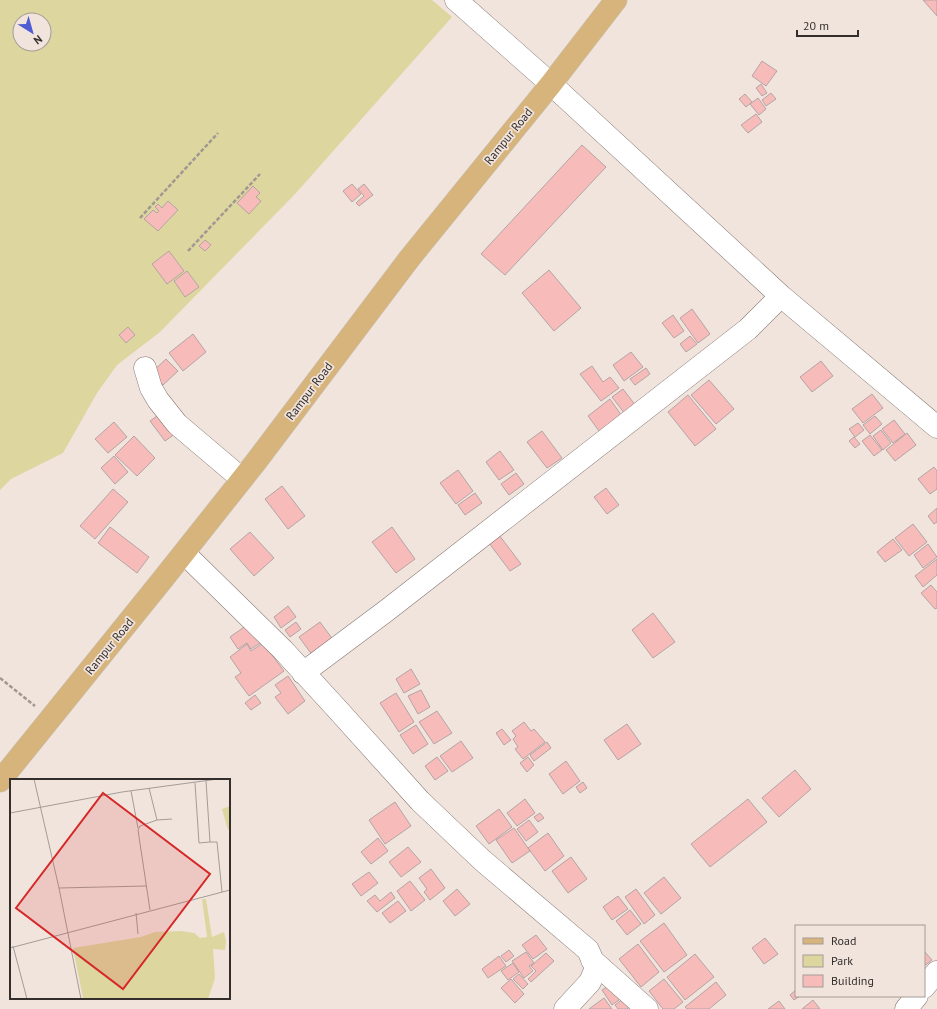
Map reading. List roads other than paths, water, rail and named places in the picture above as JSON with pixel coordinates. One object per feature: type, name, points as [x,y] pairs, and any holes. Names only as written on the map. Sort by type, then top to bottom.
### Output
[{"type":"main road","name":"Rampur Road","points":[[0,781],[184,554],[409,259],[551,84],[616,0]]},
{"type":"street","points":[[456,0],[551,84],[781,296],[937,427]]},
{"type":"street","points":[[303,672],[392,606],[742,334],[781,296]]},
{"type":"street","points":[[145,368],[151,388],[158,400],[177,424],[242,479]]},
{"type":"street","points":[[184,554],[283,650],[420,801],[482,860],[588,950],[596,968],[590,982],[565,1009]]},
{"type":"street","points":[[592,960],[647,1009]]},
{"type":"street","points":[[925,986],[937,972]]},
{"type":"street","points":[[906,1009],[916,997]]}]
